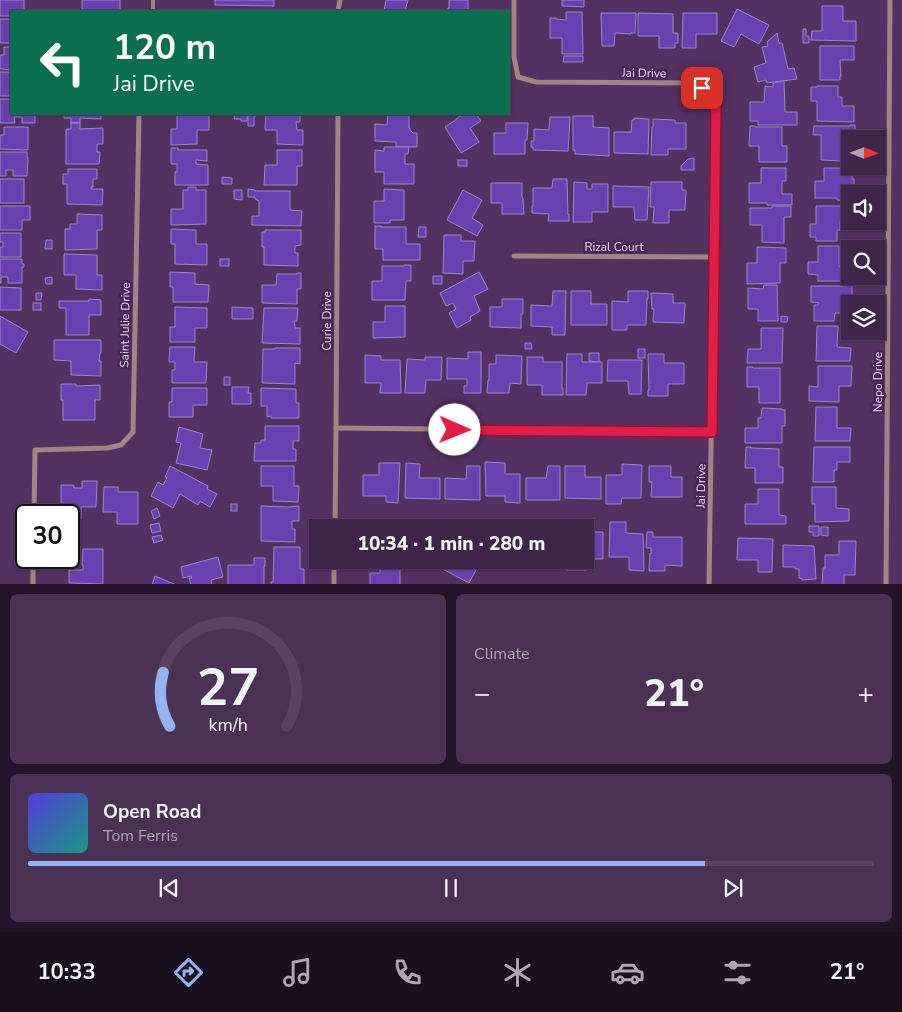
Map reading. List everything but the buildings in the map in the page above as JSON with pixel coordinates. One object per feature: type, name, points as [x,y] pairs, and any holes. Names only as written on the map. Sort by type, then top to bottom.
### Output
[{"type":"street","name":"Jai Drive","points":[[514,0],[514,57],[518,76],[536,82],[692,83],[711,92],[716,104],[709,584]]},
{"type":"street","name":"Nepo Drive","points":[[886,584],[890,0]]},
{"type":"street","name":"Saint Julie Drive","points":[[34,504],[35,450],[107,448],[121,445],[133,432],[139,115]]},
{"type":"street","name":"Curie Drive","points":[[335,519],[338,115]]},
{"type":"street","name":"Rizal Court","points":[[514,256],[714,257]]},
{"type":"street","points":[[336,428],[712,432]]},
{"type":"street","points":[[33,584],[34,569]]},
{"type":"street","points":[[334,569],[334,584]]},
{"type":"route","points":[[455,430],[712,432],[716,104],[711,92],[702,88]]}]
